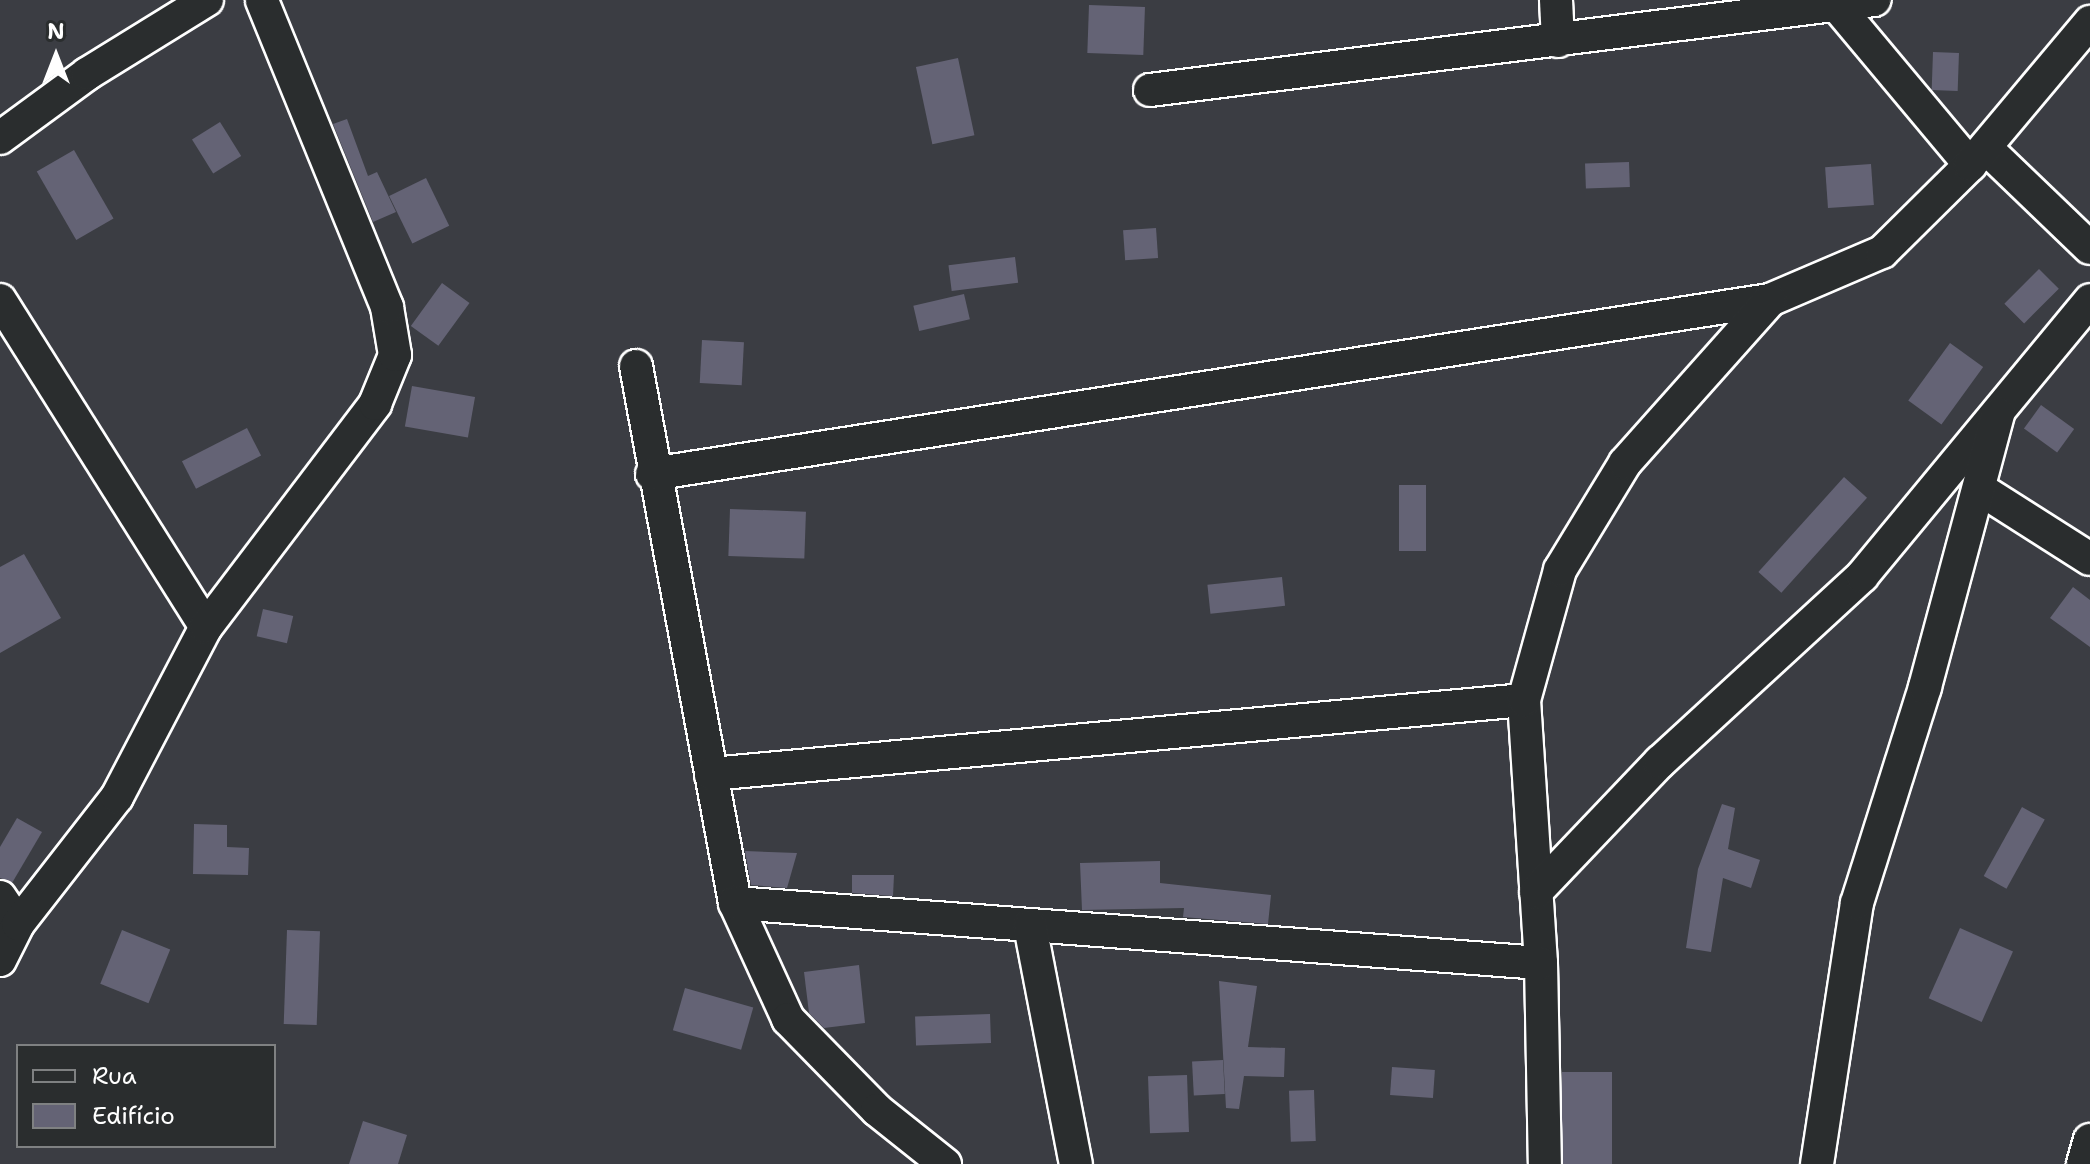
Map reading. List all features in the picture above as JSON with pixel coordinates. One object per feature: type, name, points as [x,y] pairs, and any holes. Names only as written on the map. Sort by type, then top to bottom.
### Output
[{"type":"street","points":[[0,138],[87,74],[206,0]]},
{"type":"street","points":[[0,960],[18,924],[117,797],[206,627],[375,404],[395,355],[387,307],[262,0]]},
{"type":"street","points":[[1556,0],[1558,41]]},
{"type":"street","points":[[1150,90],[1838,7],[1874,0]]},
{"type":"street","points":[[1838,7],[1978,156],[2090,248]]},
{"type":"street","points":[[652,474],[1770,300],[1882,252],[1978,156],[2090,22]]},
{"type":"street","points":[[0,300],[206,627]]},
{"type":"street","points":[[1545,1164],[1541,963],[1524,700],[1560,570],[1625,463],[1770,300]]},
{"type":"street","points":[[1536,892],[1660,762],[1862,576],[2090,300]]},
{"type":"street","points":[[636,366],[652,474],[735,903],[788,1019],[877,1110],[945,1164]]},
{"type":"street","points":[[1817,1164],[1857,903],[1980,489],[2000,407]]},
{"type":"street","points":[[1980,489],[2090,559]]},
{"type":"street","points":[[711,774],[1524,700]]},
{"type":"street","points":[[0,897],[18,924]]},
{"type":"street","points":[[735,903],[1541,963]]},
{"type":"street","points":[[1030,926],[1076,1164]]},
{"type":"street","points":[[2083,1164],[2090,1140]]},
{"type":"building","points":[[1089,5],[1145,7],[1143,55],[1087,53]]},
{"type":"building","points":[[1933,52],[1959,53],[1958,91],[1932,90]]},
{"type":"building","points":[[958,58],[974,135],[932,144],[916,67]]},
{"type":"building","points":[[347,119],[368,176],[377,172],[396,212],[373,222],[333,124]]},
{"type":"building","points":[[220,122],[241,156],[213,173],[192,139]]},
{"type":"building","points":[[74,150],[114,218],[76,240],[37,172]]},
{"type":"building","points":[[1629,162],[1630,187],[1586,189],[1585,164]]},
{"type":"building","points":[[1871,164],[1874,205],[1828,208],[1825,167]]},
{"type":"building","points":[[426,178],[449,226],[412,244],[389,196]]},
{"type":"building","points":[[1156,228],[1158,258],[1125,260],[1123,230]]},
{"type":"building","points":[[1015,257],[1018,283],[952,291],[948,265]]},
{"type":"building","points":[[2039,269],[2059,289],[2024,323],[2004,304]]},
{"type":"building","points":[[442,283],[470,303],[438,346],[411,326]]},
{"type":"building","points":[[964,294],[970,319],[919,331],[913,306]]},
{"type":"building","points":[[702,340],[744,342],[742,385],[700,383]]},
{"type":"building","points":[[1950,343],[1983,367],[1941,425],[1908,400]]},
{"type":"building","points":[[412,386],[475,397],[468,437],[405,426]]},
{"type":"building","points":[[2041,405],[2074,429],[2057,453],[2024,428]]},
{"type":"building","points":[[247,428],[261,456],[196,489],[182,461]]},
{"type":"building","points":[[1844,477],[1867,498],[1781,593],[1758,572]]},
{"type":"building","points":[[1399,485],[1426,485],[1426,551],[1399,551]]},
{"type":"building","points":[[730,509],[806,512],[804,559],[728,556]]},
{"type":"building","points":[[24,554],[61,618],[0,653],[0,567]]},
{"type":"building","points":[[1282,577],[1285,606],[1210,614],[1207,585]]},
{"type":"building","points":[[2073,587],[2090,600],[2090,647],[2050,618]]},
{"type":"building","points":[[263,609],[293,616],[287,643],[257,636]]},
{"type":"building","points":[[1722,804],[1735,808],[1728,849],[1760,860],[1751,888],[1723,878],[1711,952],[1686,948],[1698,869]]},
{"type":"building","points":[[2022,807],[2045,820],[2006,889],[1984,876]]},
{"type":"building","points":[[17,818],[42,832],[12,883],[0,878],[0,847]]},
{"type":"building","points":[[194,824],[227,825],[227,847],[249,848],[248,875],[193,874]]},
{"type":"building","points":[[745,851],[797,853],[787,888],[751,885]]},
{"type":"building","points":[[1160,861],[1160,883],[1271,895],[1268,924],[1183,917],[1184,908],[1082,910],[1080,863]]},
{"type":"building","points":[[852,875],[894,875],[893,896],[852,893]]},
{"type":"building","points":[[1960,928],[2013,952],[1982,1022],[1929,998]]},
{"type":"building","points":[[122,930],[170,949],[148,1003],[100,984]]},
{"type":"building","points":[[287,930],[320,931],[317,1025],[284,1024]]},
{"type":"building","points":[[859,965],[865,1023],[824,1028],[809,1013],[804,972]]},
{"type":"building","points":[[1219,981],[1257,986],[1248,1047],[1285,1048],[1284,1077],[1244,1076],[1239,1109],[1226,1108]]},
{"type":"building","points":[[685,988],[753,1008],[741,1050],[673,1030]]},
{"type":"building","points":[[990,1014],[991,1043],[916,1046],[915,1017]]},
{"type":"building","points":[[1223,1060],[1225,1094],[1194,1096],[1192,1062]]},
{"type":"building","points":[[1392,1067],[1435,1070],[1433,1098],[1390,1095]]},
{"type":"building","points":[[1562,1072],[1612,1072],[1612,1164],[1562,1164]]},
{"type":"building","points":[[1187,1075],[1189,1132],[1150,1133],[1148,1076]]},
{"type":"building","points":[[1314,1090],[1316,1141],[1291,1142],[1289,1091]]},
{"type":"building","points":[[363,1121],[407,1135],[398,1164],[349,1164]]}]
